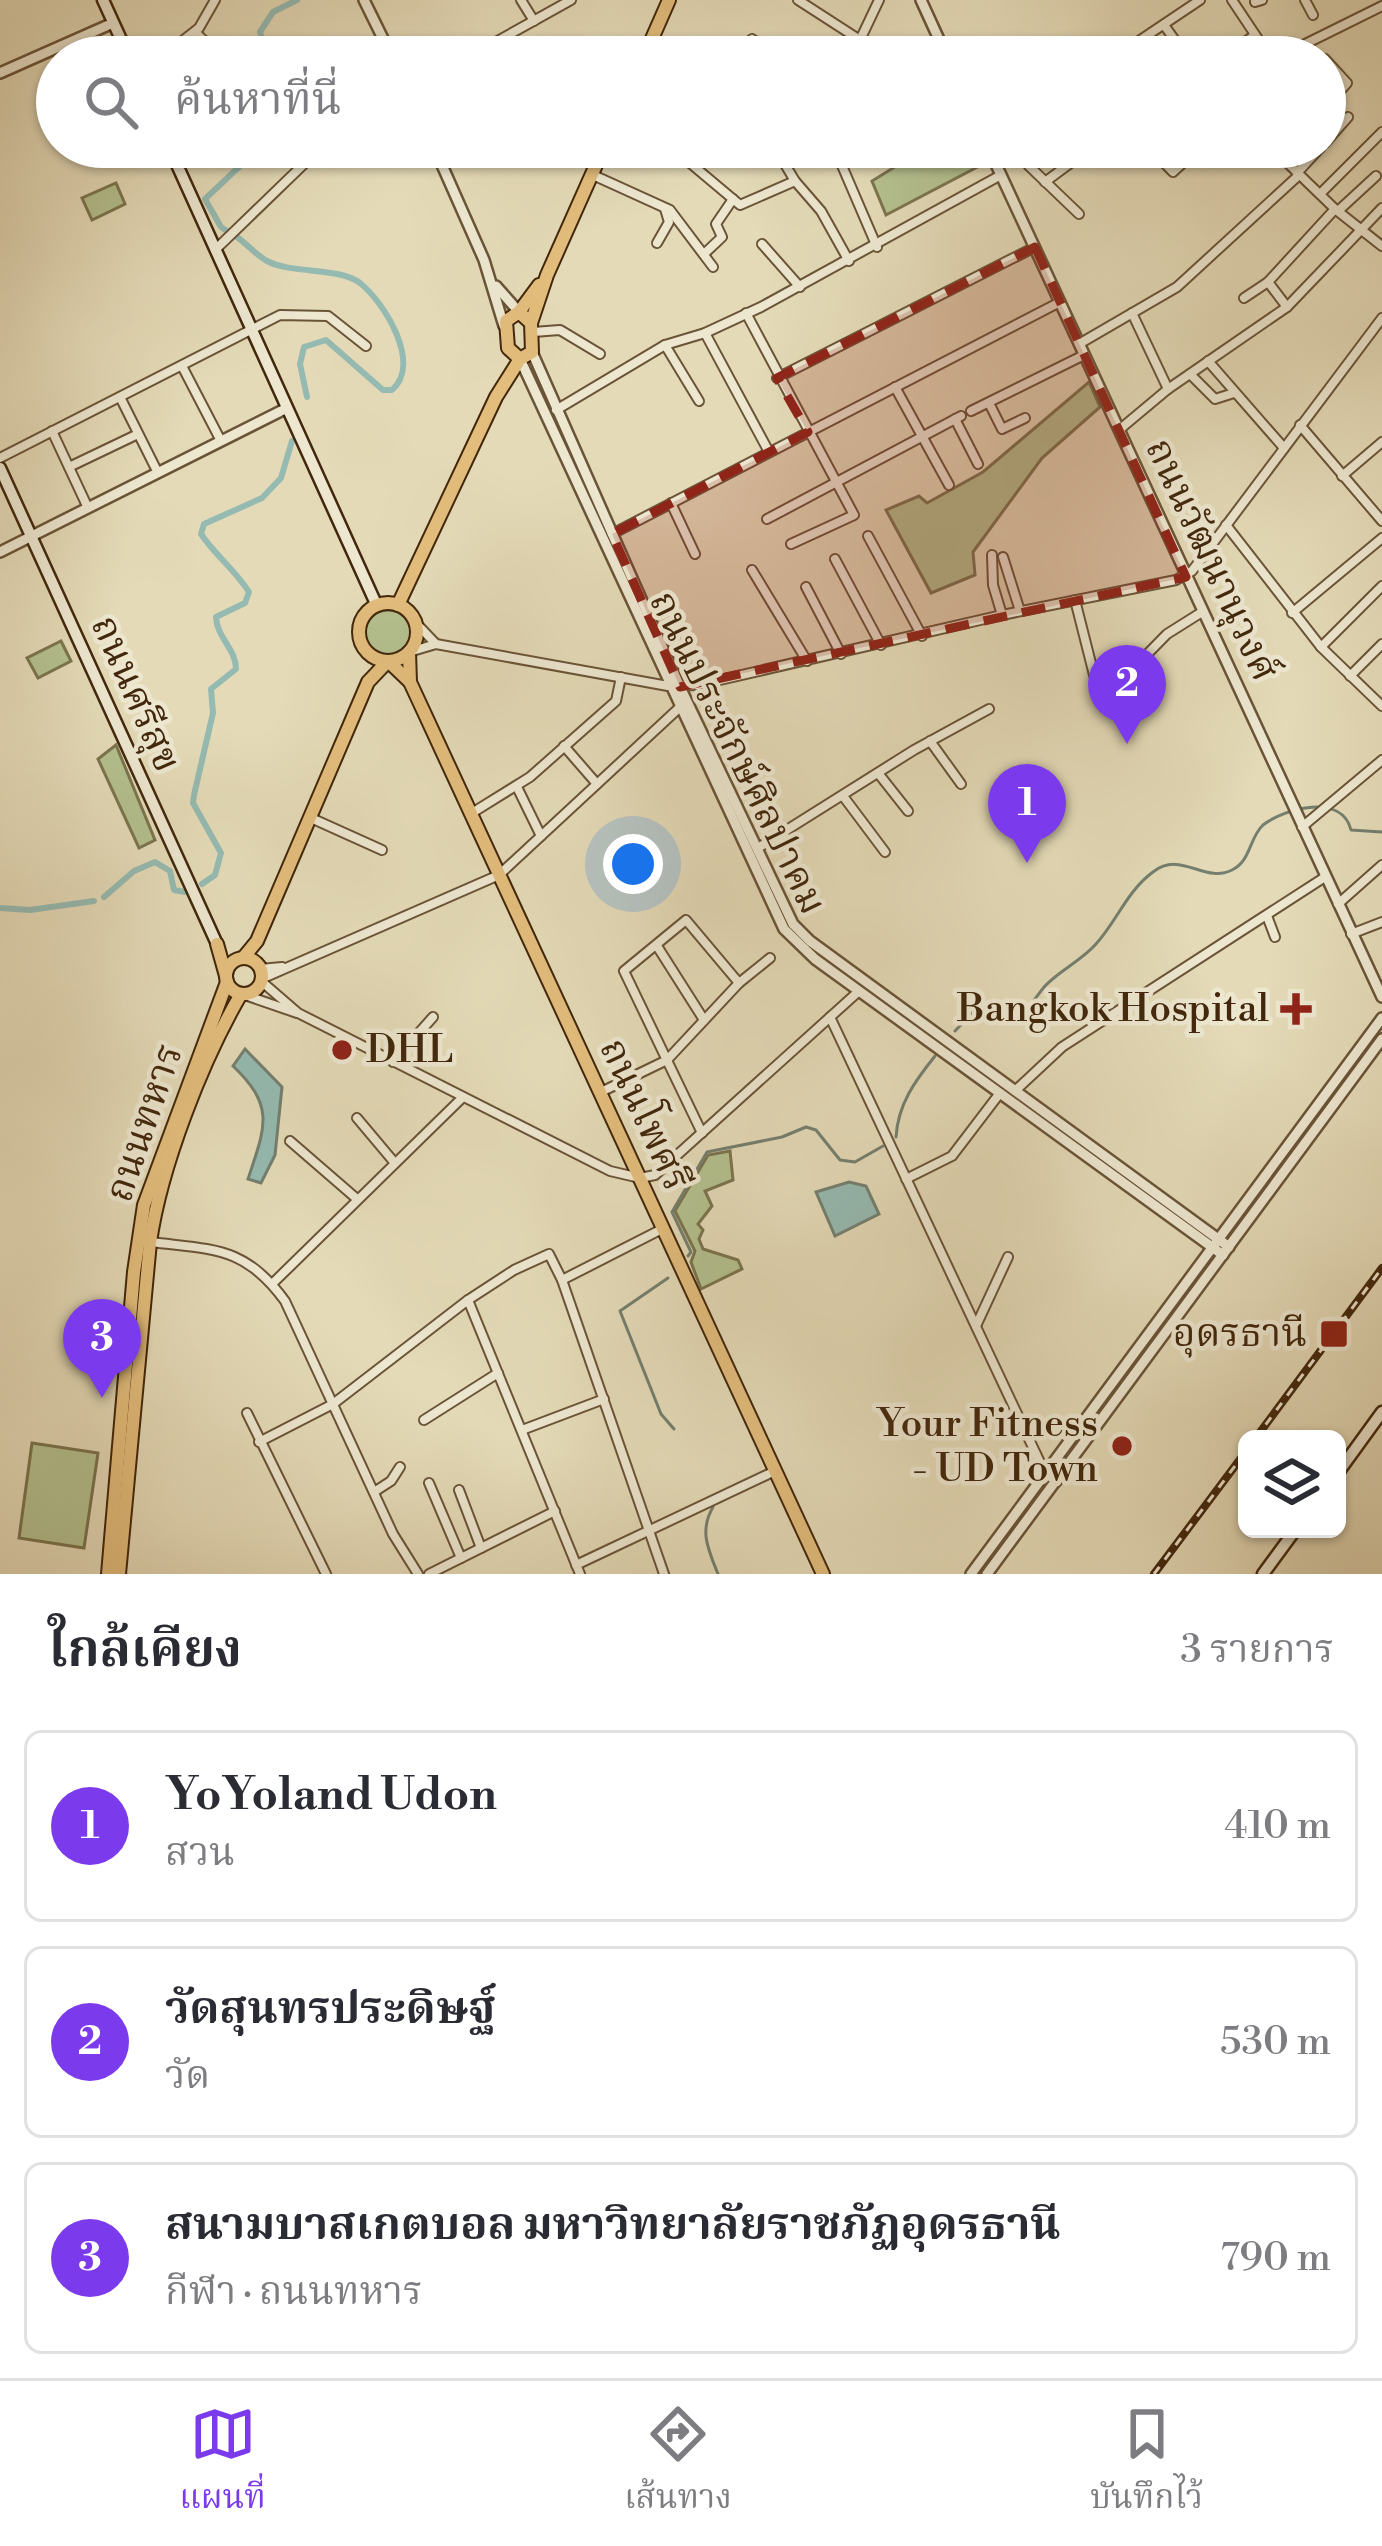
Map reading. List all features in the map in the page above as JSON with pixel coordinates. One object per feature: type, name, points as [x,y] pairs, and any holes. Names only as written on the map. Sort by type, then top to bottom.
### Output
[{"type":"main road","points":[[103,0],[119,36]]},
{"type":"main road","points":[[653,36],[669,0]]},
{"type":"main road","points":[[178,168],[377,606]]},
{"type":"main road","points":[[398,605],[496,397],[526,356],[547,274],[595,168]]},
{"type":"main road","points":[[496,397],[508,348],[504,327],[547,274]]},
{"type":"main road","points":[[519,312],[532,328]]},
{"type":"main road","points":[[508,348],[526,356]]},
{"type":"main road","name":"ถนนศรีสุข","points":[[2,477],[217,944]]},
{"type":"main road","points":[[226,979],[228,967],[257,941],[368,682],[388,661],[409,652],[416,639],[414,621],[398,605],[377,606],[360,624],[368,682]]},
{"type":"main road","points":[[367,652],[388,661]]},
{"type":"main road","name":"ถนนโพศรี","points":[[409,652],[410,682]]},
{"type":"main road","name":"ถนนโพศรี","points":[[388,661],[410,682],[824,1574]]},
{"type":"main road","points":[[217,944],[226,979],[242,994],[256,989],[260,974],[257,941]]},
{"type":"main road","points":[[217,944],[260,974]]},
{"type":"main road","name":"ถนนทหาร","points":[[108,1574],[134,1272],[145,1205],[226,979]]},
{"type":"main road","name":"ถนนทหาร","points":[[119,1574],[150,1242],[168,1162],[223,1028],[242,994]]},
{"type":"main road","points":[[1346,1462],[1382,1412]]},
{"type":"main road","points":[[1263,1574],[1289,1538]]},
{"type":"street","points":[[190,36],[215,0]]},
{"type":"street","points":[[364,0],[382,36]]},
{"type":"street","points":[[521,0],[534,21]]},
{"type":"street","points":[[507,36],[571,0]]},
{"type":"street","points":[[798,0],[854,36]]},
{"type":"street","points":[[862,36],[879,0]]},
{"type":"street","points":[[921,0],[937,36]]},
{"type":"street","points":[[1146,36],[1200,0]]},
{"type":"street","points":[[1232,0],[1255,35]]},
{"type":"street","points":[[1305,0],[1313,16]]},
{"type":"street","points":[[1318,36],[1382,6]]},
{"type":"street","points":[[84,36],[113,23]]},
{"type":"street","points":[[1163,25],[1171,36]]},
{"type":"street","points":[[195,32],[199,36]]},
{"type":"street","points":[[0,73],[36,57]]},
{"type":"street","points":[[1320,194],[1382,132]]},
{"type":"street","points":[[215,250],[300,168]]},
{"type":"street","points":[[443,168],[492,282],[504,327]]},
{"type":"street","points":[[698,168],[744,206],[795,181]]},
{"type":"street","points":[[788,168],[821,212],[849,261]]},
{"type":"street","points":[[843,168],[877,247]]},
{"type":"street","name":"ถนนวัฒนานุวงศ์","points":[[998,168],[1382,997]]},
{"type":"street","points":[[1033,168],[1079,214]]},
{"type":"street","points":[[1045,182],[1064,168]]},
{"type":"street","points":[[1292,168],[1382,246]]},
{"type":"street","points":[[971,411],[1082,349],[1177,287],[1303,168]]},
{"type":"street","points":[[592,175],[665,208],[680,220],[713,267]]},
{"type":"street","points":[[551,413],[665,345],[705,333],[800,287],[1001,175]]},
{"type":"street","points":[[1244,298],[1268,282],[1376,176]]},
{"type":"street","points":[[704,254],[722,237],[716,224],[733,199]]},
{"type":"street","points":[[657,243],[669,222],[665,208]]},
{"type":"street","points":[[1119,430],[1168,389],[1287,307],[1382,208]]},
{"type":"street","points":[[762,244],[800,287]]},
{"type":"street","points":[[778,378],[1035,247]]},
{"type":"street","points":[[492,282],[519,312]]},
{"type":"street","points":[[1268,282],[1287,307]]},
{"type":"street","points":[[607,538],[1060,302]]},
{"type":"street","points":[[746,313],[854,515],[791,544]]},
{"type":"street","points":[[1132,313],[1168,389]]},
{"type":"street","points":[[0,458],[280,315],[322,315],[366,346]]},
{"type":"street","points":[[409,652],[436,644],[674,686],[807,662],[1186,577],[1382,318]]},
{"type":"street","points":[[532,328],[560,329],[600,354]]},
{"type":"street","points":[[1375,328],[1382,337]]},
{"type":"street","points":[[705,333],[769,452]]},
{"type":"street","points":[[665,345],[699,401]]},
{"type":"street","name":"ถนนประจักษ์ศิลปาคม","points":[[526,356],[674,686],[794,924],[863,987],[1017,1089],[1104,1161]]},
{"type":"street","points":[[1208,361],[1284,448]]},
{"type":"street","points":[[182,366],[221,441]]},
{"type":"street","points":[[1190,374],[1215,399],[1234,393]]},
{"type":"street","points":[[895,387],[949,484]]},
{"type":"street","points":[[120,397],[158,473]]},
{"type":"street","points":[[989,403],[1002,429],[1025,418]]},
{"type":"street","points":[[0,552],[286,408]]},
{"type":"street","points":[[766,519],[958,418],[978,464]]},
{"type":"street","points":[[1300,425],[1342,476],[1378,509],[1382,521]]},
{"type":"street","points":[[52,431],[88,508]]},
{"type":"street","points":[[69,467],[138,434]]},
{"type":"street","points":[[1342,476],[1382,442]]},
{"type":"street","points":[[671,503],[695,554]]},
{"type":"street","points":[[1226,525],[1321,647],[1382,706]]},
{"type":"street","points":[[868,536],[922,636]]},
{"type":"street","points":[[1292,613],[1382,538]]},
{"type":"street","points":[[1002,615],[993,585],[998,556],[1020,611]]},
{"type":"street","points":[[835,559],[881,645]]},
{"type":"street","points":[[752,570],[807,662]]},
{"type":"street","points":[[1321,647],[1382,586]]},
{"type":"street","points":[[806,587],[841,654]]},
{"type":"street","points":[[1075,600],[1094,675],[1111,708]]},
{"type":"street","points":[[1117,685],[1162,638],[1202,612]]},
{"type":"street","points":[[414,621],[436,644]]},
{"type":"street","points":[[1350,676],[1382,644]]},
{"type":"street","points":[[471,814],[517,787],[616,700],[621,677]]},
{"type":"street","points":[[298,1013],[260,974],[499,875],[684,706]]},
{"type":"street","points":[[753,850],[989,709]]},
{"type":"street","points":[[930,742],[961,784]]},
{"type":"street","points":[[564,746],[597,784]]},
{"type":"street","points":[[1302,827],[1382,760]]},
{"type":"street","points":[[878,773],[908,811]]},
{"type":"street","points":[[517,787],[541,836]]},
{"type":"street","points":[[842,796],[885,852]]},
{"type":"street","points":[[311,818],[382,850]]},
{"type":"street","points":[[1338,904],[1382,865]]},
{"type":"street","points":[[906,1179],[952,1156],[1005,1096],[1062,1047],[1325,878]]},
{"type":"street","points":[[1267,916],[1275,938]]},
{"type":"street","points":[[702,1132],[624,971],[686,920],[739,983]]},
{"type":"street","points":[[1352,934],[1382,922]]},
{"type":"street","points":[[657,946],[704,1020]]},
{"type":"street","points":[[600,1092],[668,1060],[739,983],[770,958]]},
{"type":"street","points":[[242,994],[298,1013],[610,1171],[640,1178],[655,1175],[863,987]]},
{"type":"street","points":[[393,1062],[434,1017]]},
{"type":"street","points":[[830,1017],[1045,1473],[1057,1481]]},
{"type":"street","points":[[970,1574],[1374,1043],[1382,1018]]},
{"type":"street","name":"ถนนประจักษ์ศิลปาคม","points":[[932,1036],[1005,1096],[1221,1247]]},
{"type":"street","points":[[272,1284],[463,1097]]},
{"type":"street","points":[[357,1118],[394,1162]]},
{"type":"street","points":[[290,1141],[357,1199]]},
{"type":"street","points":[[562,1280],[664,1228]]},
{"type":"street","points":[[150,1242],[230,1252],[255,1266],[272,1284],[285,1301],[374,1492],[418,1574]]},
{"type":"street","points":[[987,1574],[1221,1247]]},
{"type":"street","points":[[259,1442],[333,1404],[468,1300],[544,1254],[553,1257],[562,1280],[664,1574]]},
{"type":"street","points":[[976,1326],[1008,1257]]},
{"type":"street","points":[[468,1300],[578,1570],[775,1471]]},
{"type":"street","points":[[424,1420],[498,1373]]},
{"type":"street","points":[[522,1430],[604,1399]]},
{"type":"street","points":[[247,1413],[326,1574]]},
{"type":"street","points":[[374,1492],[400,1467]]},
{"type":"street","points":[[429,1483],[461,1558]]},
{"type":"street","points":[[459,1490],[481,1548]]},
{"type":"street","points":[[429,1574],[555,1511]]},
{"type":"highlighted area","points":[[1035,247],[1186,577],[680,687],[612,534],[808,432],[777,378]]},
{"type":"green space","points":[[893,168],[975,168],[886,215],[872,181]]},
{"type":"green space","points":[[116,183],[125,204],[92,220],[82,198]]},
{"type":"green space","points":[[1089,382],[1100,407],[1042,458],[973,552],[975,575],[931,593],[886,510],[919,496],[927,503],[983,472]]},
{"type":"green space","points":[[388,610],[404,617],[411,633],[404,649],[388,656],[372,649],[365,633],[372,617]]},
{"type":"green space","points":[[61,641],[71,661],[38,678],[27,658]]},
{"type":"green space","points":[[116,745],[155,840],[139,848],[98,759]]},
{"type":"green space","points":[[730,1151],[733,1180],[705,1191],[712,1206],[698,1224],[703,1230],[699,1239],[703,1249],[738,1260],[742,1269],[701,1289],[691,1262],[695,1251],[675,1211],[708,1155]]},
{"type":"green space","points":[[32,1443],[98,1453],[84,1548],[19,1538]]},
{"type":"water","points":[[245,1049],[282,1087],[275,1155],[261,1183],[248,1179],[262,1131],[261,1106],[233,1066]]},
{"type":"water","points":[[849,1182],[866,1186],[879,1214],[835,1236],[816,1192]]},
{"type":"waterway","points":[[261,36],[273,12],[297,0]]},
{"type":"waterway","points":[[227,231],[205,199],[238,168]]},
{"type":"waterway","points":[[237,237],[277,265],[360,283],[380,304],[397,334],[403,365],[392,390],[383,390],[326,340],[304,347],[300,364],[307,397]]},
{"type":"waterway","points":[[202,884],[215,875],[221,853],[193,803],[194,795],[213,713],[211,689],[236,669],[216,617],[245,603],[249,592],[201,534],[204,524],[262,498],[281,478],[292,441]]},
{"type":"waterway","points":[[955,1031],[977,1008],[1000,1017],[1022,1013],[1051,980],[1096,944],[1136,888],[1163,866],[1183,865],[1212,873],[1232,870],[1243,861],[1263,825],[1298,809],[1337,811],[1351,830],[1382,832]]},
{"type":"waterway","points":[[104,897],[134,871],[155,862],[170,871],[174,890],[185,892]]},
{"type":"waterway","points":[[0,908],[30,910],[94,901]]},
{"type":"waterway","points":[[896,1137],[904,1103],[935,1056]]},
{"type":"waterway","points":[[688,1256],[691,1252],[672,1212],[707,1152],[782,1137],[806,1127],[816,1130],[840,1160],[855,1162],[883,1146]]},
{"type":"waterway","points":[[668,1278],[620,1311],[661,1414],[674,1429]]},
{"type":"waterway","points":[[713,1507],[706,1532],[718,1574]]},
{"type":"railway","points":[[1262,1430],[1382,1268]]},
{"type":"railway","points":[[1154,1574],[1238,1462]]},
{"type":"place","name":"วัดสุนทรประดิษฐ์","points":[[1127,744]]},
{"type":"place","name":"YoYoland Udon","points":[[1027,863]]},
{"type":"place","name":"Bangkok Hospital","points":[[1296,1009]]},
{"type":"place","name":"DHL","points":[[342,1050]]},
{"type":"place","name":"อุดรธานี","points":[[1334,1334]]},
{"type":"place","name":"สนามบาสเกตบอล มหาวิทยาลัยราชภัฏอุดรธานี","points":[[102,1398]]},
{"type":"place","name":"Your Fitness - UD Town","points":[[1122,1446]]}]
